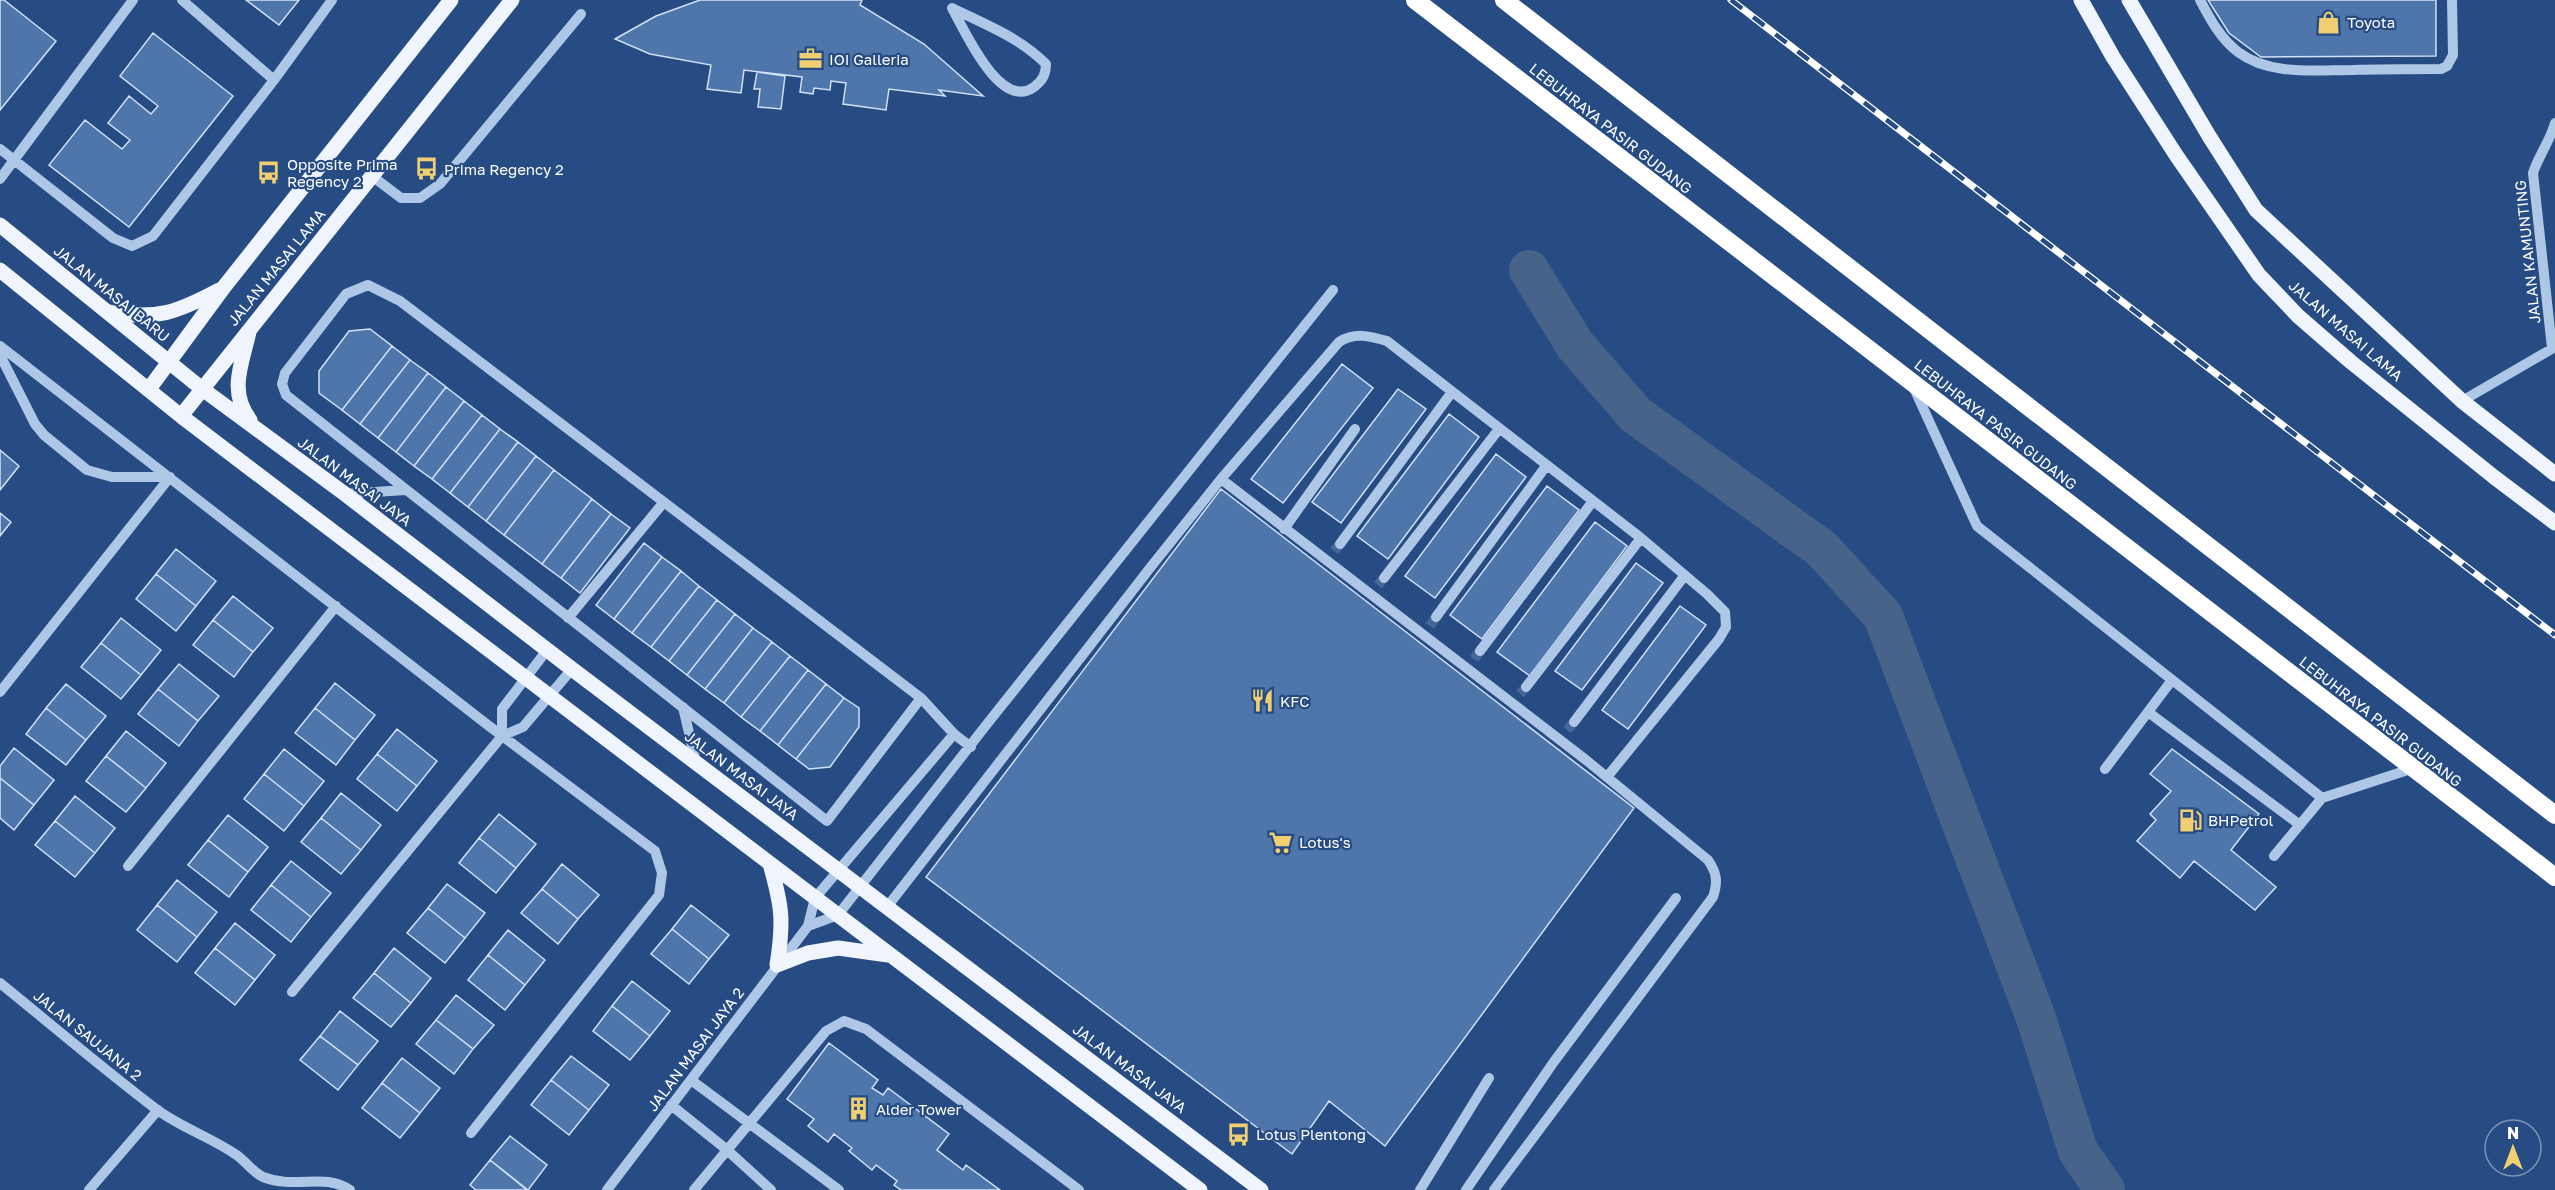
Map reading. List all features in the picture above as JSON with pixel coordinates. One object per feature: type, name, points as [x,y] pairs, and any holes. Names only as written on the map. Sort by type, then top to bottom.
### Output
[{"type":"highway","name":"LEBUHRAYA PASIR GUDANG","points":[[1415,0],[2555,877]]},
{"type":"highway","points":[[1504,0],[2555,815]]},
{"type":"highway","points":[[1514,0],[1527,19]]},
{"type":"main road","name":"JALAN MASAI LAMA","points":[[149,389],[224,286],[451,0]]},
{"type":"main road","name":"JALAN MASAI LAMA","points":[[181,416],[512,0]]},
{"type":"main road","name":"JALAN MASAI LAMA","points":[[2080,0],[2113,57],[2176,155],[2259,275],[2298,316],[2351,362],[2555,523]]},
{"type":"main road","name":"JALAN MASAI LAMA","points":[[2128,0],[2203,127],[2256,210],[2462,401],[2555,474]]},
{"type":"main road","name":"JALAN MASAI BARU","points":[[0,225],[201,388]]},
{"type":"main road","points":[[0,270],[181,416],[1200,1190]]},
{"type":"main road","points":[[105,312],[134,316],[161,315],[185,308],[224,286]]},
{"type":"main road","points":[[250,329],[237,387],[240,407],[260,432]]},
{"type":"main road","name":"JALAN MASAI JAYA","points":[[201,388],[345,494],[572,669],[1261,1190]]},
{"type":"main road","points":[[770,864],[782,911],[783,928],[777,965]]},
{"type":"main road","points":[[777,965],[808,953],[838,948],[891,956]]},
{"type":"street","points":[[0,179],[133,0]]},
{"type":"street","points":[[182,0],[274,80]]},
{"type":"street","points":[[0,149],[113,238],[132,246],[153,236],[274,80],[332,0]]},
{"type":"street","points":[[2200,0],[2215,27],[2238,52],[2264,65],[2304,70],[2441,69],[2447,66],[2453,55],[2452,0]]},
{"type":"street","points":[[952,8],[1012,36],[1035,53],[1046,64],[1046,73],[1040,82],[1030,90],[1014,91],[1002,84],[987,68],[952,8]]},
{"type":"street","points":[[372,176],[401,198],[420,198],[440,184],[581,14]]},
{"type":"street","name":"JALAN KAMUNTING","points":[[2553,347],[2533,173],[2541,151],[2551,137],[2555,123]]},
{"type":"street","points":[[921,698],[827,821],[286,395],[282,384],[285,373],[346,294],[368,285],[400,301],[921,698],[954,734],[971,747]]},
{"type":"street","points":[[808,926],[838,915],[1333,290]]},
{"type":"street","points":[[887,907],[1221,479],[1339,342],[1349,335],[1374,337],[1387,341],[1641,538],[1725,612],[1726,627],[1700,664],[1607,777]]},
{"type":"street","points":[[0,346],[502,736],[655,851],[662,873],[659,895],[471,1134]]},
{"type":"street","points":[[2462,401],[2553,347]]},
{"type":"street","points":[[0,355],[35,424],[44,435],[87,470],[112,477],[170,477]]},
{"type":"street","points":[[1910,381],[1977,526],[2322,798]]},
{"type":"street","points":[[1327,561],[1452,392]]},
{"type":"street","points":[[1284,529],[1355,429]]},
{"type":"street","points":[[1378,586],[1499,429]]},
{"type":"street","points":[[1430,626],[1546,466]]},
{"type":"street","points":[[0,692],[170,477]]},
{"type":"street","points":[[1221,479],[1327,561],[1378,586],[1567,731],[1607,777],[1708,860],[1715,871],[1716,887],[1708,904],[1494,1190]]},
{"type":"street","points":[[345,494],[405,489]]},
{"type":"street","points":[[1474,659],[1593,501]]},
{"type":"street","points":[[568,618],[664,502]]},
{"type":"street","points":[[1520,695],[1641,538]]},
{"type":"street","points":[[1567,731],[1685,575]]},
{"type":"street","points":[[128,866],[336,606]]},
{"type":"street","points":[[502,736],[502,709],[547,650]]},
{"type":"street","points":[[292,992],[502,736],[523,727],[572,669]]},
{"type":"street","points":[[0,672],[10,680]]},
{"type":"street","points":[[2105,769],[2172,680]]},
{"type":"street","points":[[683,707],[696,763]]},
{"type":"street","points":[[2148,712],[2300,825]]},
{"type":"street","name":"JALAN MASAI JAYA 2","points":[[607,1190],[808,926],[815,898],[954,734]]},
{"type":"street","points":[[2274,856],[2322,798],[2414,768]]},
{"type":"street","points":[[1466,1190],[1553,1063],[1676,898]]},
{"type":"street","name":"JALAN SAUJANA 2","points":[[0,983],[158,1110],[237,1154],[259,1175],[270,1181],[291,1186],[336,1183],[350,1190]]},
{"type":"street","points":[[694,1190],[826,1031],[844,1021],[866,1029],[1079,1190]]},
{"type":"street","points":[[1420,1190],[1489,1078]]},
{"type":"street","points":[[691,1080],[839,1190]]},
{"type":"street","points":[[671,1105],[726,1149],[771,1190]]},
{"type":"street","points":[[89,1190],[158,1110]]},
{"type":"building","points":[[0,0],[4,0],[56,41],[0,110]]},
{"type":"building","points":[[246,0],[299,0],[279,25]]},
{"type":"building","name":"IOI Galleria","points":[[700,0],[862,0],[860,5],[924,44],[983,96],[939,90],[945,96],[889,89],[886,110],[843,104],[846,83],[831,81],[830,90],[814,88],[813,94],[800,92],[802,77],[744,70],[741,93],[707,89],[711,65],[650,54],[615,39],[656,16]]},
{"type":"building","name":"Toyota","points":[[2208,0],[2436,0],[2436,56],[2261,57],[2229,33]]},
{"type":"building","points":[[153,33],[233,96],[129,227],[49,165],[85,120],[122,149],[130,140],[108,123],[129,96],[151,114],[158,106],[120,76]]},
{"type":"building","points":[[757,72],[785,76],[781,109],[758,107],[760,89],[754,89]]},
{"type":"building","points":[[370,329],[392,346],[342,410],[319,393],[319,371],[349,331]]},
{"type":"building","points":[[392,346],[410,360],[360,424],[342,410]]},
{"type":"building","points":[[410,360],[428,373],[378,438],[360,424]]},
{"type":"building","points":[[1342,364],[1373,388],[1283,503],[1251,479]]},
{"type":"building","points":[[428,373],[446,387],[396,452],[378,438]]},
{"type":"building","points":[[446,387],[464,401],[414,466],[396,452]]},
{"type":"building","points":[[1398,389],[1426,409],[1341,523],[1312,502]]},
{"type":"building","points":[[464,401],[482,415],[432,479],[414,466]]},
{"type":"building","points":[[1449,414],[1479,437],[1388,559],[1357,536]]},
{"type":"building","points":[[482,415],[500,429],[450,493],[432,479]]},
{"type":"building","points":[[500,429],[518,442],[468,507],[450,493]]},
{"type":"building","points":[[518,442],[536,456],[486,521],[468,507]]},
{"type":"building","points":[[0,450],[19,466],[0,490]]},
{"type":"building","points":[[1496,454],[1526,477],[1435,598],[1405,576]]},
{"type":"building","points":[[536,456],[554,470],[504,535],[486,521]]},
{"type":"building","points":[[554,470],[592,499],[542,564],[504,535]]},
{"type":"building","points":[[1547,486],[1579,510],[1482,639],[1450,615]]},
{"type":"building","name":"Lotus's","points":[[1221,489],[1634,808],[1385,1146],[1329,1101],[1292,1154],[926,877]]},
{"type":"building","points":[[592,499],[611,514],[561,578],[542,564]]},
{"type":"building","points":[[0,513],[11,522],[0,536]]},
{"type":"building","points":[[611,514],[630,528],[580,593],[561,578]]},
{"type":"building","points":[[1595,522],[1627,546],[1530,676],[1497,652]]},
{"type":"building","points":[[644,543],[662,557],[614,619],[596,605]]},
{"type":"building","points":[[176,549],[216,581],[196,606],[156,574]]},
{"type":"building","points":[[662,557],[681,571],[632,633],[614,619]]},
{"type":"building","points":[[1636,563],[1663,583],[1582,690],[1555,671]]},
{"type":"building","points":[[681,571],[699,586],[651,647],[632,633]]},
{"type":"building","points":[[156,574],[196,606],[176,631],[136,599]]},
{"type":"building","points":[[699,586],[717,600],[669,661],[651,647]]},
{"type":"building","points":[[233,596],[273,628],[253,652],[213,620]]},
{"type":"building","points":[[717,600],[735,614],[687,675],[669,661]]},
{"type":"building","points":[[1680,606],[1706,625],[1628,729],[1602,710]]},
{"type":"building","points":[[735,614],[753,628],[705,689],[687,675]]},
{"type":"building","points":[[121,618],[161,650],[141,675],[101,643]]},
{"type":"building","points":[[213,620],[253,652],[234,677],[193,645]]},
{"type":"building","points":[[753,628],[772,642],[724,703],[705,689]]},
{"type":"building","points":[[772,642],[790,656],[741,717],[724,703]]},
{"type":"building","points":[[101,643],[141,675],[121,699],[81,667]]},
{"type":"building","points":[[790,656],[808,670],[760,731],[741,717]]},
{"type":"building","points":[[179,664],[219,696],[198,721],[158,689]]},
{"type":"building","points":[[808,670],[826,684],[778,745],[760,731]]},
{"type":"building","points":[[335,683],[375,715],[355,740],[315,708]]},
{"type":"building","points":[[66,684],[106,716],[86,740],[46,708]]},
{"type":"building","points":[[826,684],[844,698],[796,759],[778,745]]},
{"type":"building","points":[[158,689],[198,721],[179,746],[138,714]]},
{"type":"building","points":[[844,698],[859,708],[859,727],[830,767],[809,769],[796,759]]},
{"type":"building","points":[[46,708],[86,740],[66,765],[26,734]]},
{"type":"building","points":[[315,708],[355,740],[336,765],[295,733]]},
{"type":"building","points":[[397,729],[437,761],[417,786],[377,754]]},
{"type":"building","points":[[126,731],[166,763],[146,788],[106,756]]},
{"type":"building","points":[[14,748],[54,780],[34,805],[0,778],[0,766]]},
{"type":"building","points":[[284,749],[324,781],[304,806],[264,774]]},
{"type":"building","points":[[2172,749],[2259,814],[2231,850],[2276,887],[2255,910],[2194,861],[2180,878],[2137,841],[2156,820],[2150,814],[2171,791],[2150,774]]},
{"type":"building","points":[[377,754],[417,786],[397,811],[357,779]]},
{"type":"building","points":[[106,756],[146,788],[126,812],[86,781]]},
{"type":"building","points":[[264,774],[304,806],[284,831],[244,799]]},
{"type":"building","points":[[0,778],[34,805],[14,830],[0,818]]},
{"type":"building","points":[[341,793],[381,825],[361,850],[321,818]]},
{"type":"building","points":[[75,796],[115,828],[95,853],[55,821]]},
{"type":"building","points":[[499,814],[536,844],[516,868],[479,838]]},
{"type":"building","points":[[228,815],[268,847],[248,872],[208,840]]},
{"type":"building","points":[[321,818],[361,850],[341,874],[301,842]]},
{"type":"building","points":[[55,821],[95,853],[75,877],[35,845]]},
{"type":"building","points":[[479,838],[516,868],[496,893],[459,863]]},
{"type":"building","points":[[208,840],[248,872],[229,897],[188,865]]},
{"type":"building","points":[[291,861],[331,893],[311,917],[271,885]]},
{"type":"building","points":[[562,864],[599,895],[578,919],[542,889]]},
{"type":"building","points":[[177,880],[217,912],[197,937],[157,905]]},
{"type":"building","points":[[447,884],[485,913],[465,938],[428,908]]},
{"type":"building","points":[[271,885],[311,917],[291,942],[251,910]]},
{"type":"building","points":[[542,889],[578,919],[558,944],[521,913]]},
{"type":"building","points":[[157,905],[197,937],[177,962],[137,930]]},
{"type":"building","points":[[691,905],[729,935],[709,959],[672,929]]},
{"type":"building","points":[[428,908],[465,938],[445,963],[407,933]]},
{"type":"building","points":[[235,923],[275,955],[255,980],[215,948]]},
{"type":"building","points":[[672,929],[709,959],[689,984],[651,954]]},
{"type":"building","points":[[508,930],[545,960],[525,985],[488,955]]},
{"type":"building","points":[[215,948],[255,980],[235,1005],[195,973]]},
{"type":"building","points":[[394,948],[431,978],[411,1003],[374,973]]},
{"type":"building","points":[[488,955],[525,985],[505,1010],[468,980]]},
{"type":"building","points":[[374,973],[411,1003],[391,1027],[353,998]]},
{"type":"building","points":[[632,981],[670,1011],[650,1036],[612,1006]]},
{"type":"building","points":[[456,995],[494,1025],[473,1049],[436,1020]]},
{"type":"building","points":[[612,1006],[650,1036],[630,1060],[593,1031]]},
{"type":"building","points":[[340,1011],[378,1041],[358,1065],[320,1036]]},
{"type":"building","points":[[436,1020],[473,1049],[454,1074],[416,1044]]},
{"type":"building","points":[[320,1036],[358,1065],[338,1090],[300,1060]]},
{"type":"building","name":"Alder Tower","points":[[829,1043],[878,1080],[872,1088],[883,1095],[888,1088],[949,1134],[937,1150],[963,1170],[966,1165],[1000,1190],[901,1190],[894,1185],[897,1181],[876,1165],[872,1170],[849,1151],[852,1148],[834,1134],[828,1142],[808,1126],[814,1119],[787,1099]]},
{"type":"building","points":[[571,1056],[609,1085],[589,1110],[551,1080]]},
{"type":"building","points":[[402,1058],[440,1088],[420,1113],[382,1083]]},
{"type":"building","points":[[551,1080],[589,1110],[569,1135],[531,1105]]},
{"type":"building","points":[[382,1083],[420,1113],[400,1138],[362,1108]]},
{"type":"building","points":[[510,1136],[547,1165],[528,1190],[490,1160]]},
{"type":"building","points":[[490,1160],[527,1190],[476,1190],[470,1185]]},
{"type":"waterway","points":[[1529,270],[1575,345],[1636,415],[1822,549],[1883,616],[2036,1018],[2078,1151],[2105,1190]]},
{"type":"tunnel","points":[[1334,551],[1340,544]]},
{"type":"tunnel","points":[[1378,585],[1384,578]]},
{"type":"tunnel","points":[[1430,626],[1436,617]]},
{"type":"tunnel","points":[[1474,659],[1480,651]]},
{"type":"tunnel","points":[[1520,694],[1526,687]]},
{"type":"tunnel","points":[[1567,730],[1574,722]]},
{"type":"railway","points":[[1731,0],[2555,635]]},
{"type":"place","name":"Toyota","points":[[2329,22]]},
{"type":"place","name":"IOI Galleria","points":[[811,59]]},
{"type":"place","name":"Prima Regency 2","points":[[426,169]]},
{"type":"place","name":"Opposite Prima Regency 2","points":[[269,173]]},
{"type":"place","name":"KFC","points":[[1262,701]]},
{"type":"place","name":"BHPetrol","points":[[2190,820]]},
{"type":"place","name":"Lotus's","points":[[1281,842]]},
{"type":"place","name":"Alder Tower","points":[[858,1109]]},
{"type":"place","name":"Lotus Plentong","points":[[1238,1134]]}]
